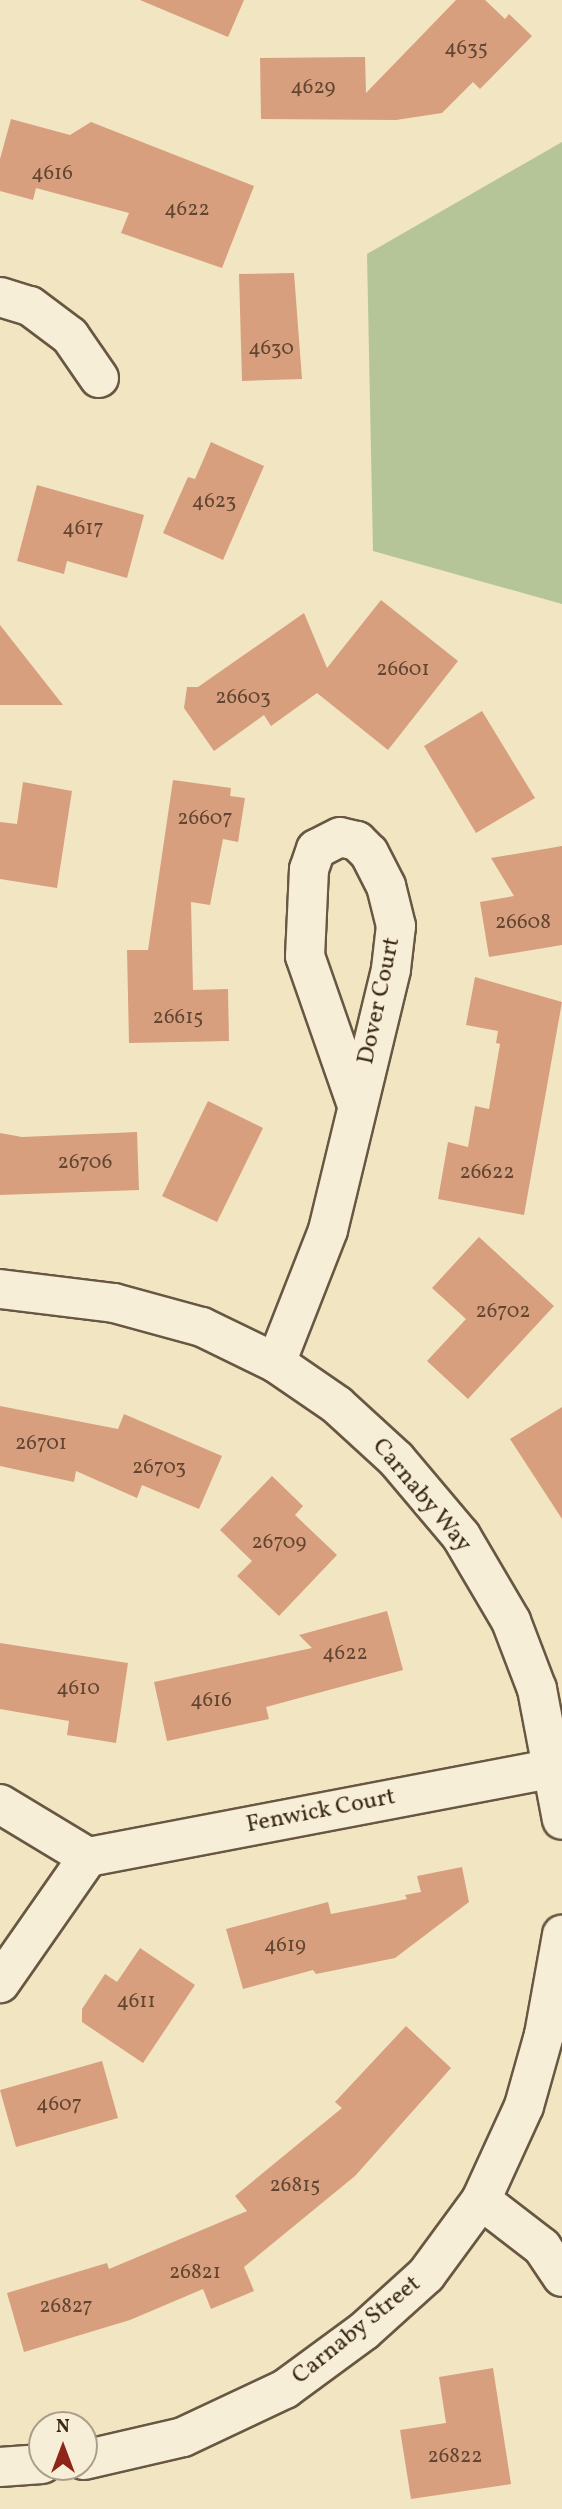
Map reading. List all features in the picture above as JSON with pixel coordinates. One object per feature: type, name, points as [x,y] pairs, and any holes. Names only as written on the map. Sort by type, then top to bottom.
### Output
[{"type":"street","points":[[0,297],[30,306],[70,336],[99,378]]},
{"type":"street","name":"Dover Court","points":[[276,1363],[328,1230],[391,969],[396,926],[386,887],[369,853],[357,841],[340,836],[316,849],[309,869],[305,956],[357,1105]]},
{"type":"street","name":"Carnaby Way","points":[[0,1289],[114,1303],[190,1324],[276,1363],[337,1405],[396,1459],[461,1536],[511,1622],[537,1689],[562,1820]]},
{"type":"street","name":"Fenwick Court","points":[[88,1857],[554,1768]]},
{"type":"street","points":[[0,1804],[88,1857],[0,1983]]},
{"type":"street","points":[[562,1935],[544,2035],[524,2106],[481,2200],[542,2247],[562,2277]]},
{"type":"street","name":"Carnaby Street","points":[[98,2457],[183,2437],[285,2389],[364,2331],[426,2275],[481,2200]]},
{"type":"street","points":[[0,2467],[28,2465]]},
{"type":"green space","points":[[562,142],[562,604],[373,551],[367,254]]},
{"type":"building","points":[[140,0],[244,0],[228,37]]},
{"type":"building","points":[[456,0],[485,0],[505,19],[509,14],[532,36],[480,89],[473,82],[442,113],[396,120],[261,119],[260,58],[365,57],[366,93]]},
{"type":"building","points":[[11,119],[70,135],[91,122],[254,186],[222,268],[121,233],[129,213],[36,188],[33,200],[0,191],[0,159]]},
{"type":"building","points":[[294,273],[302,379],[242,381],[239,274]]},
{"type":"building","points":[[211,442],[264,466],[223,560],[163,533],[188,477],[195,479]]},
{"type":"building","points":[[37,485],[144,515],[127,578],[67,561],[64,574],[17,561]]},
{"type":"building","points":[[381,600],[458,661],[388,750],[317,693],[271,726],[264,715],[214,751],[184,708],[187,687],[198,687],[304,613],[327,668]]},
{"type":"building","points":[[0,625],[63,705],[0,705]]},
{"type":"building","points":[[482,711],[535,798],[476,833],[424,746]]},
{"type":"building","points":[[173,780],[231,788],[230,796],[245,798],[238,842],[223,839],[210,905],[191,902],[193,990],[228,989],[229,1041],[129,1043],[127,950],[148,950]]},
{"type":"building","points":[[23,782],[72,791],[57,888],[0,879],[0,822],[17,824]]},
{"type":"building","points":[[562,846],[562,945],[489,957],[480,902],[514,896],[491,858]]},
{"type":"building","points":[[475,977],[562,1002],[524,1215],[438,1199],[448,1142],[468,1147],[475,1106],[489,1109],[500,1044],[496,1043],[498,1031],[466,1025]]},
{"type":"building","points":[[208,1101],[263,1128],[217,1222],[162,1196]]},
{"type":"building","points":[[137,1132],[139,1190],[0,1195],[0,1133],[22,1137]]},
{"type":"building","points":[[479,1237],[554,1306],[468,1399],[427,1361],[466,1319],[432,1288]]},
{"type":"building","points":[[0,1406],[118,1429],[124,1414],[222,1456],[199,1509],[142,1485],[137,1498],[76,1471],[74,1482],[0,1466]]},
{"type":"building","points":[[562,1407],[562,1519],[510,1439]]},
{"type":"building","points":[[272,1476],[303,1506],[295,1515],[337,1555],[279,1616],[237,1576],[252,1561],[220,1530]]},
{"type":"building","points":[[387,1611],[403,1670],[266,1707],[269,1719],[167,1741],[154,1682],[312,1648],[299,1635]]},
{"type":"building","points":[[0,1643],[128,1663],[116,1743],[67,1735],[69,1721],[0,1709]]},
{"type":"building","points":[[462,1867],[469,1902],[395,1958],[316,1974],[313,1970],[243,1989],[226,1929],[328,1902],[331,1914],[407,1899],[405,1895],[421,1892],[417,1876]]},
{"type":"building","points":[[140,1948],[195,1985],[143,2063],[82,2022],[82,2009],[105,1974],[117,1982]]},
{"type":"building","points":[[406,2026],[451,2068],[355,2176],[244,2267],[254,2291],[211,2309],[203,2289],[130,2320],[24,2352],[7,2293],[107,2263],[109,2269],[247,2211],[235,2196],[342,2108],[335,2102]]},
{"type":"building","points":[[102,2061],[118,2118],[16,2147],[0,2090]]},
{"type":"building","points":[[493,2368],[511,2484],[411,2499],[400,2430],[446,2423],[439,2377]]}]
